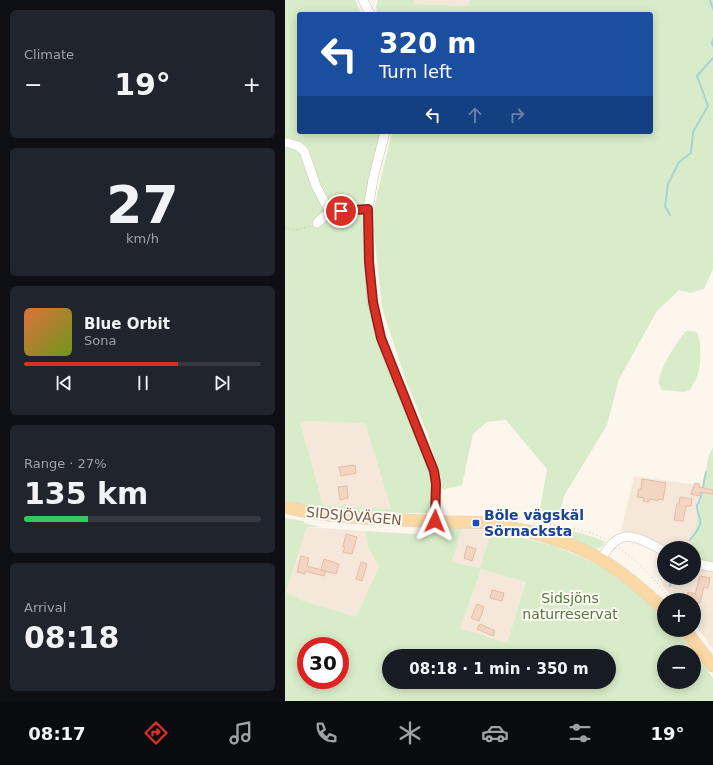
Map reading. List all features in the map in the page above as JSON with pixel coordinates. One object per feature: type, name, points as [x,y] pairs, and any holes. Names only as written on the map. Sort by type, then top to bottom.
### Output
[{"type":"main road","name":"SIDSJÖVÄGEN","points":[[285,507],[323,515],[367,519],[492,524],[557,540],[587,552],[601,560],[640,586],[657,602]]},
{"type":"main road","points":[[690,637],[713,666]]},
{"type":"street","points":[[367,1],[370,12]]},
{"type":"street","points":[[384,134],[373,179],[368,209],[369,262],[373,302],[381,338],[434,471],[436,484],[435,521]]},
{"type":"street","points":[[285,142],[298,146],[304,151],[316,186],[325,203],[332,211]]},
{"type":"street","points":[[317,223],[332,211],[368,209]]},
{"type":"street","points":[[601,560],[612,543],[618,538],[623,537],[639,539],[657,548]]},
{"type":"street","points":[[701,564],[713,567]]},
{"type":"path","points":[[285,228],[289,230],[297,230],[317,223]]},
{"type":"path","points":[[616,546],[633,559],[666,593]]},
{"type":"shaded area","points":[[415,0],[470,0],[470,6],[414,4]]},
{"type":"shaded area","points":[[300,421],[365,422],[391,509],[323,505]]},
{"type":"shaded area","points":[[634,476],[704,486],[692,541],[657,542],[621,531]]},
{"type":"shaded area","points":[[307,527],[365,531],[368,548],[379,566],[356,617],[301,600],[286,592]]},
{"type":"shaded area","points":[[462,529],[491,530],[480,568],[452,562]]},
{"type":"shaded area","points":[[481,568],[526,582],[507,643],[460,628]]},
{"type":"shaded area","points":[[701,569],[713,572],[713,649],[701,633],[701,593],[669,593],[662,585],[701,585]]},
{"type":"green space","points":[[285,0],[355,0],[361,12],[297,12],[297,134],[380,134],[368,184],[363,218],[364,267],[370,309],[429,468],[432,485],[432,498],[429,509],[426,513],[372,513],[300,504],[285,500]],"holes":[[[300,421],[365,423],[391,509],[323,505]]]},
{"type":"green space","points":[[378,0],[415,0],[414,4],[469,6],[470,0],[713,0],[713,269],[704,289],[690,293],[679,290],[657,311],[619,379],[607,425],[564,496],[558,520],[539,515],[547,469],[506,420],[487,422],[473,434],[462,485],[442,490],[428,435],[406,381],[382,308],[373,212],[392,134],[653,134],[653,12],[377,12],[376,7]]},
{"type":"green space","points":[[686,331],[697,332],[698,335],[700,361],[696,378],[690,390],[683,392],[662,390],[659,384],[661,372],[673,348]]},
{"type":"green space","points":[[713,447],[713,562],[701,559],[701,541],[692,541],[704,486],[708,458]]},
{"type":"green space","name":"Sidsjöns naturreservat","points":[[285,518],[304,521],[304,523],[320,527],[307,527],[286,592],[301,600],[356,617],[379,566],[368,548],[365,531],[429,535],[434,528],[462,529],[452,562],[480,568],[491,530],[551,545],[584,558],[603,568],[640,594],[657,611],[657,637],[681,637],[688,645],[657,645],[657,689],[701,689],[701,662],[713,678],[713,701],[285,701]],"holes":[[[481,569],[526,582],[507,643],[460,628]]]},
{"type":"green space","points":[[511,522],[571,531],[594,537],[605,542],[601,547],[594,549]]},
{"type":"building","points":[[355,465],[356,473],[341,476],[339,467]]},
{"type":"building","points":[[642,479],[666,483],[663,500],[659,499],[658,501],[650,499],[649,502],[643,501],[644,498],[637,497],[639,489],[641,489]]},
{"type":"building","points":[[695,483],[700,484],[699,487],[713,490],[713,494],[700,492],[699,496],[691,494]]},
{"type":"building","points":[[347,486],[348,498],[340,500],[338,487]]},
{"type":"building","points":[[680,497],[692,499],[691,506],[686,506],[683,521],[674,520]]},
{"type":"building","points":[[346,534],[357,537],[352,554],[343,552]]},
{"type":"building","points":[[467,546],[476,549],[472,561],[464,558]]},
{"type":"building","points":[[301,556],[309,558],[307,566],[326,571],[324,576],[305,571],[305,574],[297,572]]},
{"type":"building","points":[[324,559],[339,564],[336,574],[321,570]]},
{"type":"building","points":[[361,562],[367,564],[362,581],[356,579]]},
{"type":"building","points":[[701,576],[710,578],[708,588],[704,587],[701,599],[701,593],[695,593],[698,585],[701,585]]},
{"type":"building","points":[[492,590],[504,593],[502,601],[490,598]]},
{"type":"building","points":[[477,604],[484,607],[479,621],[471,618]]},
{"type":"building","points":[[480,624],[495,631],[493,636],[477,629]]},
{"type":"waterway","points":[[710,0],[713,9]]},
{"type":"waterway","points":[[713,39],[713,46]]},
{"type":"waterway","points":[[670,215],[665,206],[668,184],[679,162],[691,153],[693,132],[708,106],[697,76],[713,58]]},
{"type":"waterway","points":[[690,540],[700,525],[697,505],[702,495],[706,472]]},
{"type":"place","name":"Böle vägskäl Sörnacksta","points":[[476,523]]},
{"type":"route","points":[[341,211],[368,209],[369,262],[373,302],[381,338],[434,471],[436,484],[435,521]]}]
